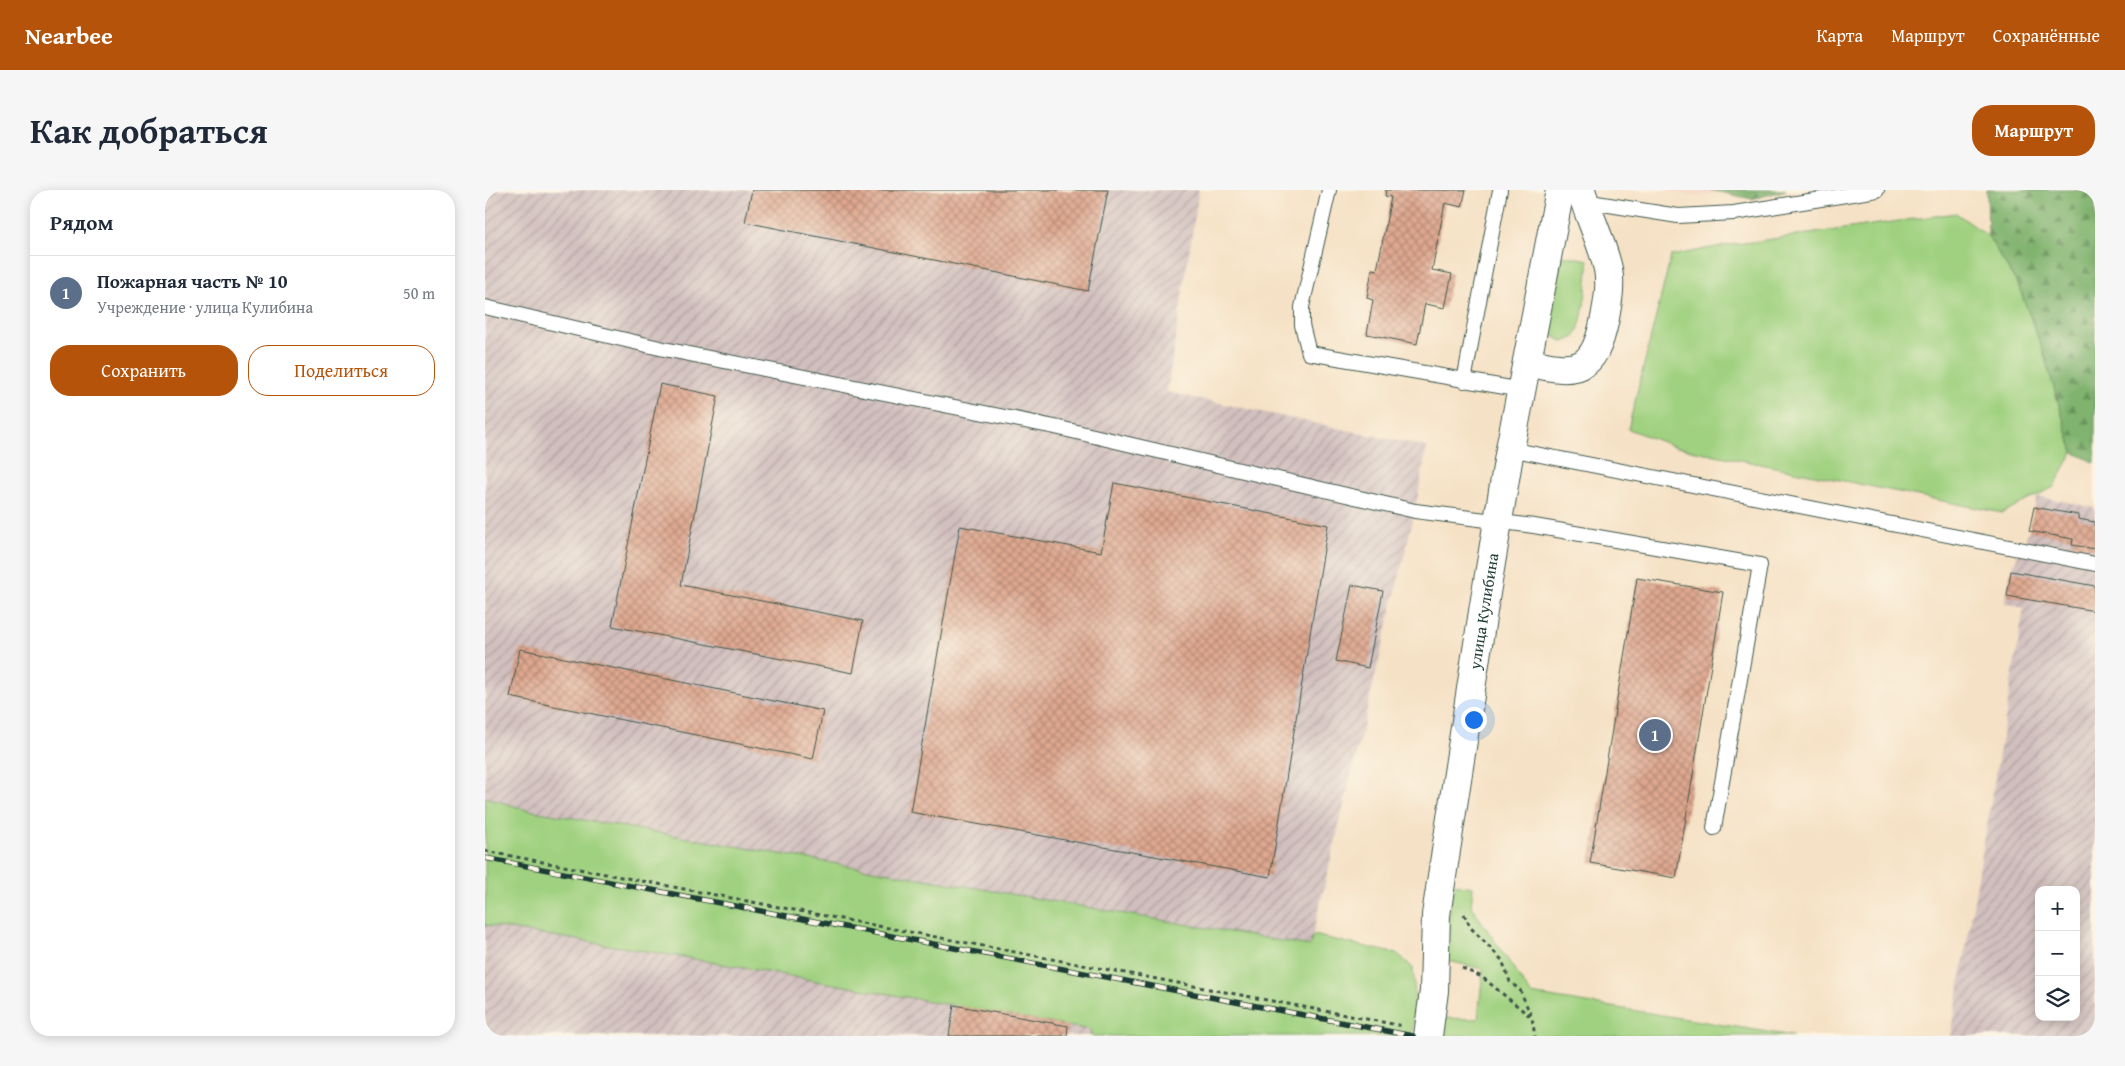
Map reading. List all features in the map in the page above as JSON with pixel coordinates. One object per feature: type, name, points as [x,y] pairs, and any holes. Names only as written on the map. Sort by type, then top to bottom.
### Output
[{"type":"street","points":[[1527,362],[1554,368],[1576,368],[1589,361],[1597,351],[1607,307],[1608,271],[1575,194]]},
{"type":"street","name":"улица Кулибина","points":[[1420,1032],[1434,991],[1434,937],[1442,875],[1510,449],[1527,362],[1575,194]]},
{"type":"lane","points":[[1329,190],[1302,307],[1302,325],[1309,353],[1522,390]]},
{"type":"lane","points":[[1464,380],[1500,190]]},
{"type":"lane","points":[[1575,194],[1678,216],[1734,213],[1877,190]]},
{"type":"lane","points":[[485,307],[664,349],[1055,427],[1415,511],[1497,522],[1760,565],[1714,828]]},
{"type":"lane","points":[[1510,449],[2095,564]]},
{"type":"path","points":[[485,851],[1420,1032]]},
{"type":"path","points":[[1442,875],[1471,928],[1502,960],[1510,982],[1520,990],[1532,1018],[1535,1036]]},
{"type":"path","points":[[1434,937],[1462,968],[1482,978],[1532,1018]]},
{"type":"shaded area","points":[[485,190],[1199,190],[1167,392],[1427,447],[1415,511],[1310,946],[527,810],[485,797]]},
{"type":"shaded area","points":[[1659,190],[1726,190],[1701,196]]},
{"type":"shaded area","points":[[2037,496],[2095,508],[2095,1036],[1951,1036],[2024,608],[2005,603],[2011,571],[2029,531]]},
{"type":"shaded area","points":[[485,925],[677,956],[1090,1030],[1091,1036],[485,1036]]},
{"type":"green space","points":[[1710,190],[1786,190],[1752,199]]},
{"type":"green space","points":[[1987,190],[2095,190],[2095,463],[2073,452],[2043,351],[2019,287],[1988,236]]},
{"type":"green space","points":[[1956,213],[1988,236],[2019,287],[2043,351],[2073,452],[2054,487],[2002,513],[1676,447],[1628,429],[1671,256],[1716,247]]},
{"type":"green space","points":[[1562,255],[1588,260],[1583,312],[1580,323],[1574,337],[1563,342],[1547,332]]},
{"type":"green space","points":[[485,797],[527,810],[1310,946],[1313,935],[1398,954],[1413,968],[1416,1008],[1411,1036],[1091,1036],[1090,1030],[677,956],[485,925]]},
{"type":"green space","points":[[1453,884],[1473,887],[1471,906],[1531,994],[1793,1036],[1438,1036],[1440,1018],[1478,1019],[1483,969],[1444,960]]},
{"type":"building","points":[[752,190],[1108,190],[1088,291],[745,222]]},
{"type":"building","points":[[1386,190],[1466,190],[1462,207],[1445,203],[1432,270],[1452,274],[1445,308],[1425,304],[1417,344],[1367,334],[1373,300],[1367,298],[1372,269],[1377,270],[1391,197],[1385,196]]},
{"type":"building","points":[[660,384],[718,396],[681,585],[863,621],[853,673],[612,626]]},
{"type":"building","points":[[1114,483],[1328,525],[1270,877],[910,812],[960,526],[1101,552]]},
{"type":"building","points":[[2034,507],[2078,515],[2078,519],[2095,522],[2095,549],[2072,545],[2073,539],[2029,531]]},
{"type":"building","points":[[2011,571],[2095,586],[2095,611],[2007,596]]},
{"type":"building","points":[[1637,578],[1723,592],[1676,878],[1590,863]]},
{"type":"building","points":[[1352,585],[1383,591],[1368,668],[1336,661]]},
{"type":"building","points":[[520,649],[823,711],[813,759],[510,697]]},
{"type":"building","points":[[954,1005],[1068,1026],[1067,1036],[949,1036]]},
{"type":"railway","points":[[485,858],[1413,1036]]},
{"type":"place","name":"Пожарная часть № 10","points":[[1655,735]]}]
